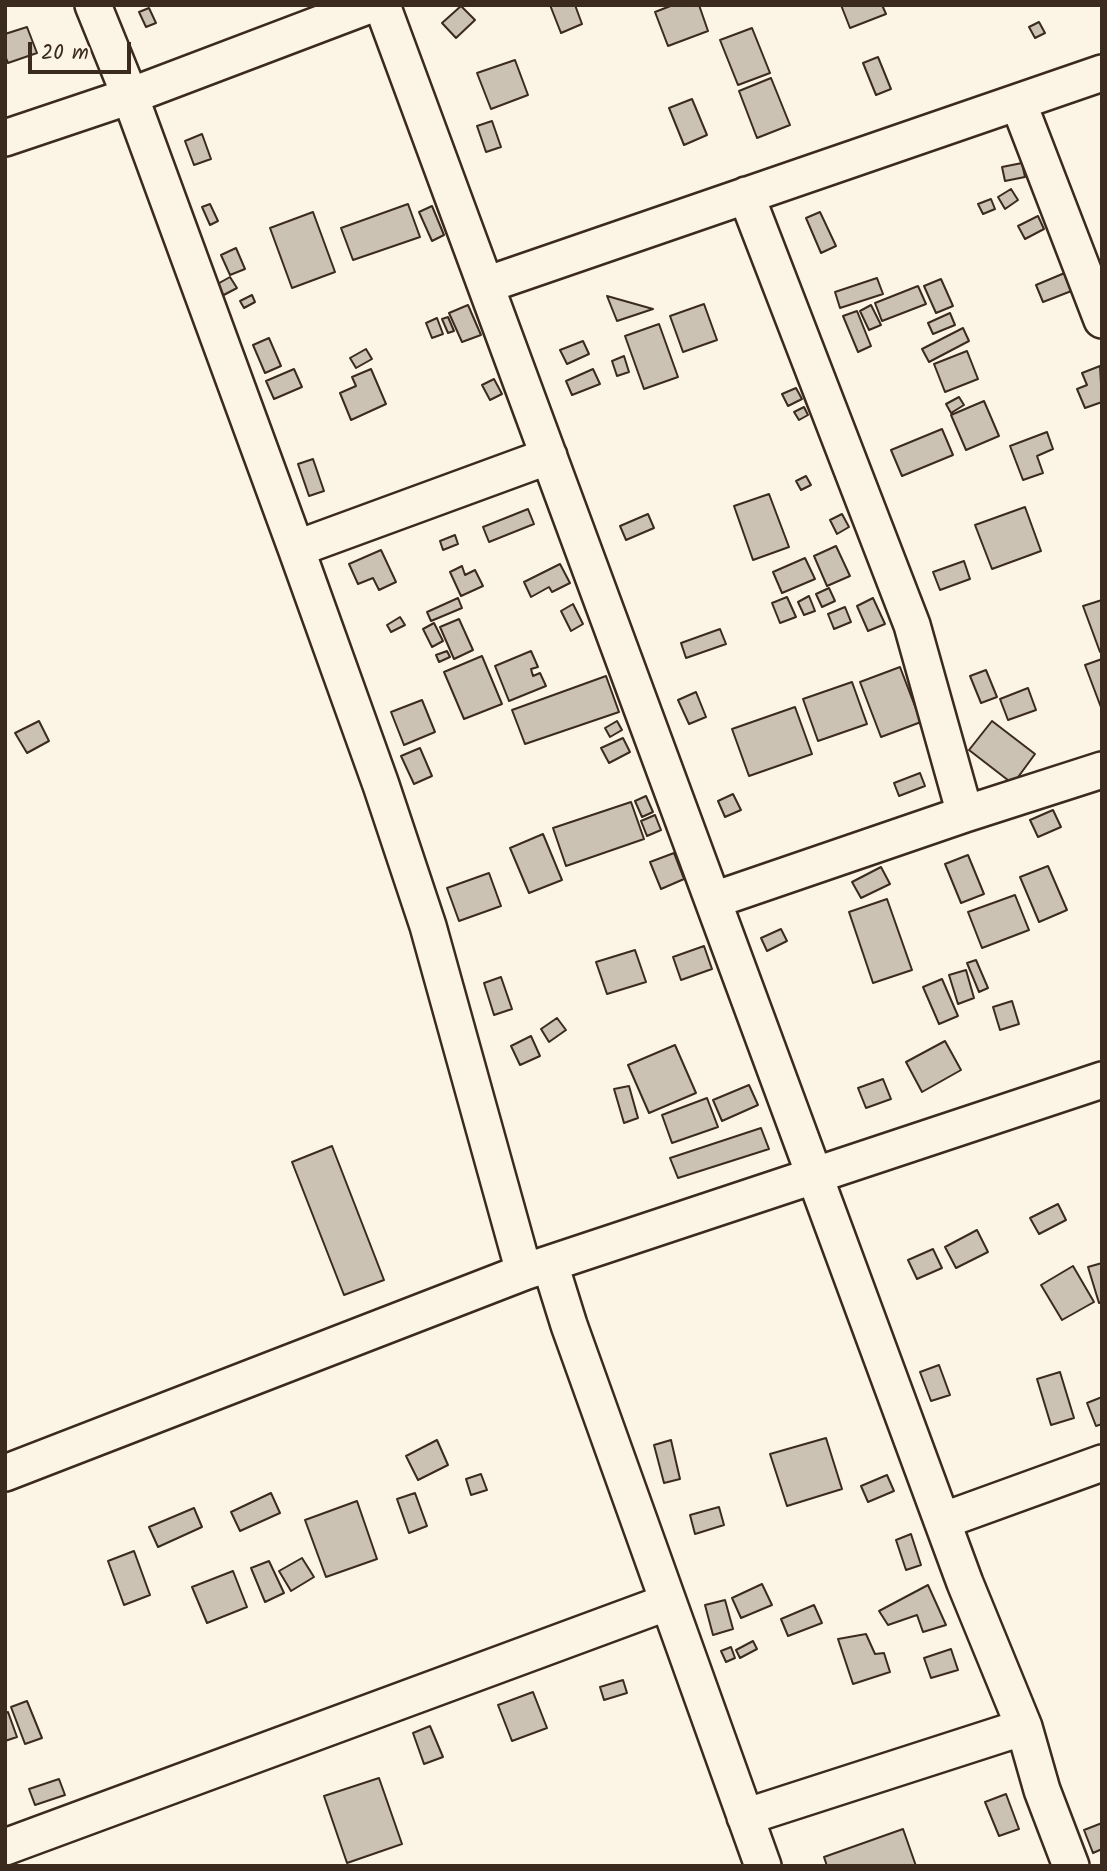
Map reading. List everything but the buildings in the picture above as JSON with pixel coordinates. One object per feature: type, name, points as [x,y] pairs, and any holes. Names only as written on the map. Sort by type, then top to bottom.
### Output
[{"type":"street","points":[[93,5],[130,96],[298,551],[428,926],[537,1268],[569,1325],[763,1866]]},
{"type":"street","points":[[5,138],[130,96],[370,5]]},
{"type":"street","points":[[382,5],[942,1521],[1024,1727],[1042,1790],[1071,1866]]},
{"type":"street","points":[[486,285],[1102,73]]},
{"type":"street","points":[[1018,102],[1102,320]]},
{"type":"street","points":[[747,195],[912,625],[964,814]]},
{"type":"street","points":[[298,551],[309,544],[549,456]]},
{"type":"street","points":[[714,900],[964,814],[1102,770]]},
{"type":"street","points":[[5,1473],[537,1268],[1102,1080]]},
{"type":"street","points":[[942,1521],[1102,1463]]},
{"type":"street","points":[[5,1847],[668,1602]]},
{"type":"street","points":[[745,1817],[1024,1727]]}]
